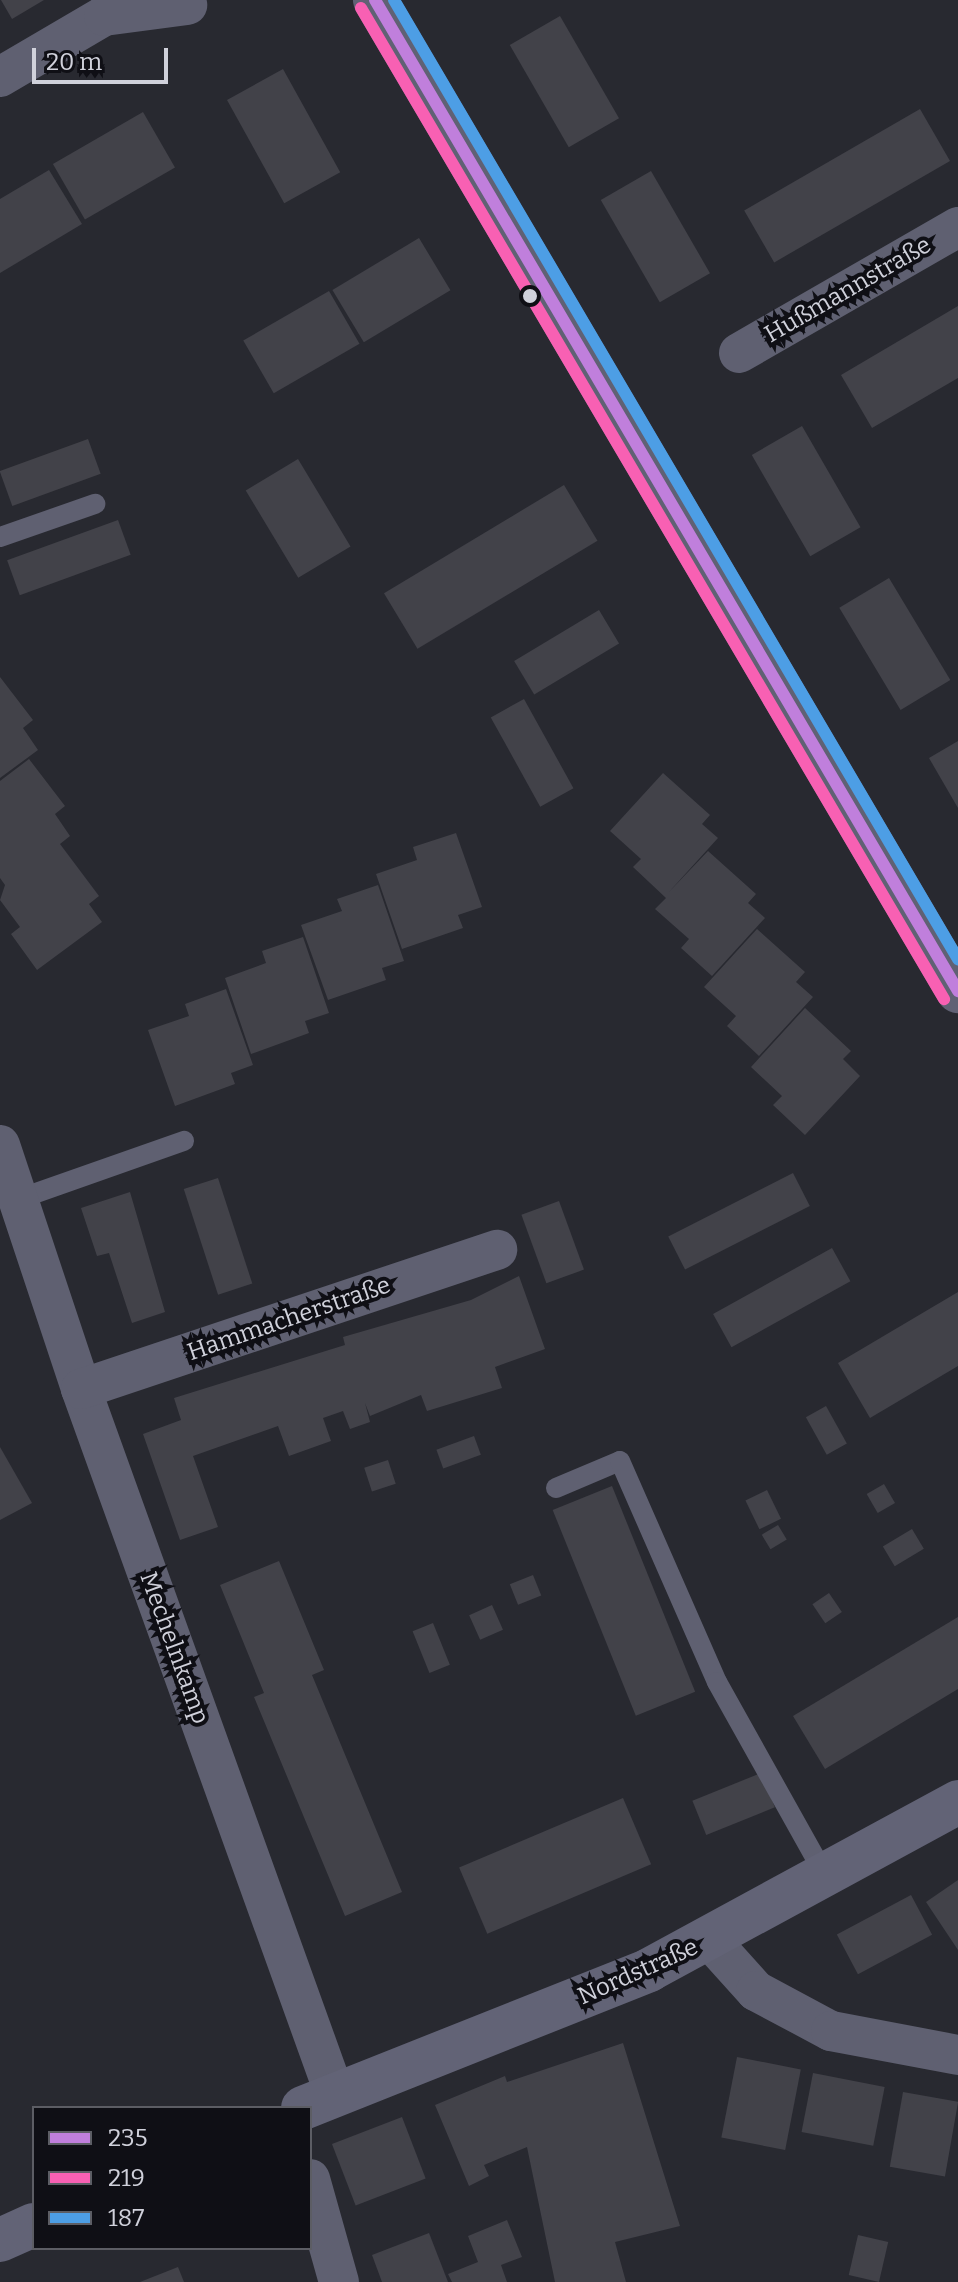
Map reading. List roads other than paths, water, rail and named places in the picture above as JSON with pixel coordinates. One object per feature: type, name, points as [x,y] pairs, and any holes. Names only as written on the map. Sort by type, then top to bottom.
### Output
[{"type":"main road","points":[[375,0],[958,991]]},
{"type":"street","points":[[0,77],[104,16],[187,5]]},
{"type":"street","name":"Hußmannstraße","points":[[739,353],[958,227]]},
{"type":"street","name":"Mechelnkamp","points":[[0,1145],[19,1199],[16,1248],[81,1389],[319,2102]]},
{"type":"street","name":"Hammacherstraße","points":[[81,1389],[497,1250]]},
{"type":"street","name":"Nordstraße","points":[[319,2102],[649,1970],[826,1877],[958,1802]]},
{"type":"street","points":[[710,1940],[756,1991],[831,2031],[958,2055]]},
{"type":"street","points":[[312,2186],[339,2282]]},
{"type":"street","points":[[0,2240],[32,2226]]},
{"type":"lane","points":[[0,537],[95,504]]},
{"type":"lane","points":[[19,1199],[184,1141]]},
{"type":"lane","points":[[556,1488],[620,1461],[717,1682],[826,1877]]}]
